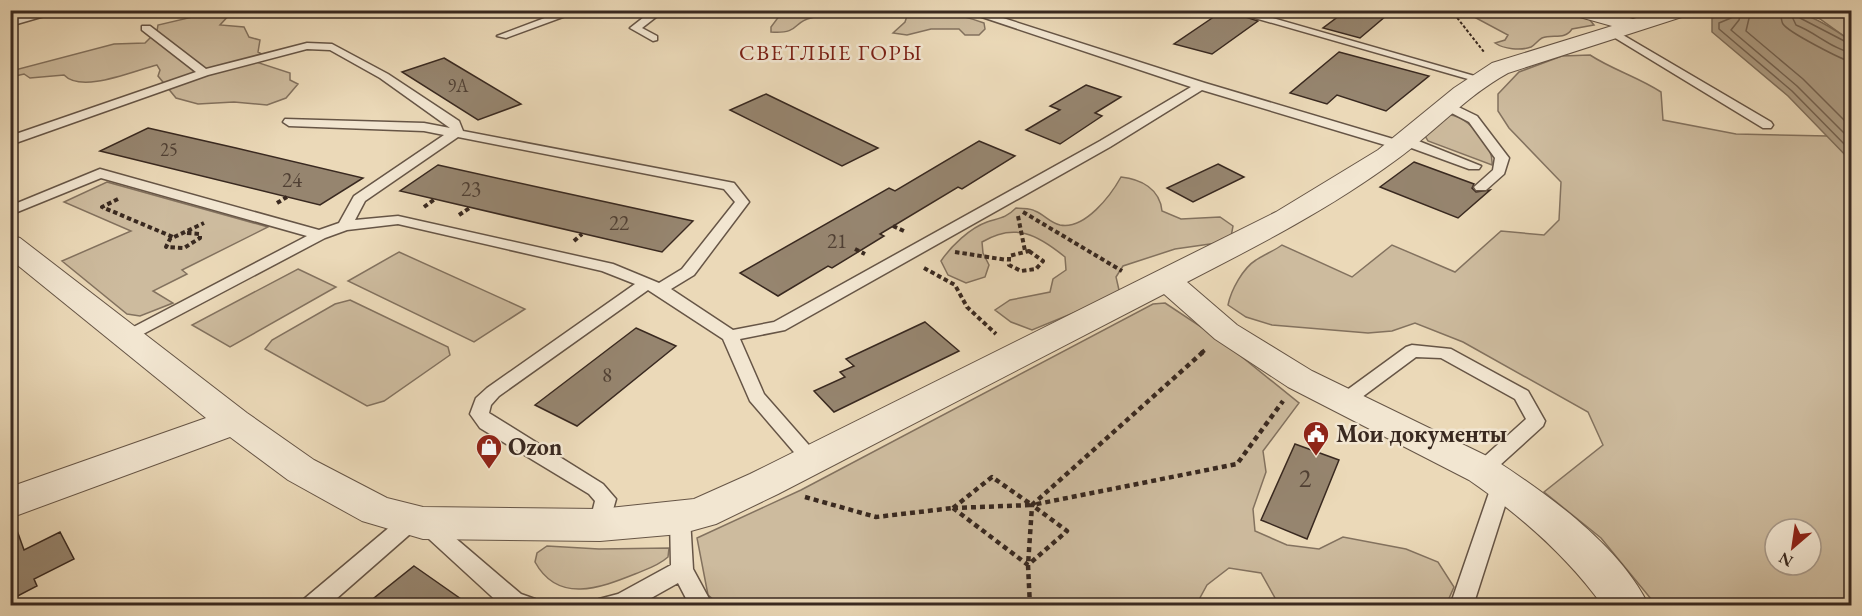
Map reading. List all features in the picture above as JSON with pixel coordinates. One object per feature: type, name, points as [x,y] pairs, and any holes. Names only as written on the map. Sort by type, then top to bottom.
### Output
[{"type":"street","points":[[1576,10],[1621,28]]},
{"type":"street","points":[[10,244],[234,422],[301,470],[376,510],[417,522],[600,525],[680,518],[702,513],[764,484],[1159,285],[1323,198],[1403,143],[1446,105],[1482,66],[1500,68],[1684,10]]},
{"type":"street","points":[[1159,285],[1226,332],[1300,379],[1492,477],[1546,515],[1577,543],[1603,572],[1628,606]]},
{"type":"street","points":[[10,503],[234,422]]},
{"type":"lane","points":[[10,23],[43,15],[36,10]]},
{"type":"lane","points":[[502,36],[577,10]]},
{"type":"lane","points":[[653,38],[635,28],[660,10]]},
{"type":"lane","points":[[966,10],[1200,86],[1403,143],[1474,166]]},
{"type":"lane","points":[[1232,10],[1482,66]]},
{"type":"lane","points":[[146,28],[204,73]]},
{"type":"lane","points":[[1621,28],[1767,125]]},
{"type":"lane","points":[[10,141],[204,73],[307,46],[332,47],[384,76],[455,124],[457,132]]},
{"type":"lane","points":[[730,336],[779,326],[1105,144],[1200,86]]},
{"type":"lane","points":[[1446,105],[1464,110],[1477,120],[1502,158],[1502,166],[1481,187]]},
{"type":"lane","points":[[289,122],[424,127],[457,132],[729,186],[742,202],[687,272],[653,286],[493,392],[483,402],[479,414],[487,423],[596,489],[606,500],[600,525]]},
{"type":"lane","points":[[345,226],[359,199],[457,132]]},
{"type":"lane","points":[[10,211],[100,173],[320,236]]},
{"type":"lane","points":[[128,337],[320,236],[345,226],[398,220],[607,267],[653,286],[730,336],[756,397],[812,460]]},
{"type":"lane","points":[[1343,402],[1412,351],[1444,353],[1522,395],[1536,422],[1492,477],[1461,606]]},
{"type":"lane","points":[[680,518],[682,570],[702,606]]},
{"type":"lane","points":[[312,606],[417,522],[513,601],[527,606]]},
{"type":"lane","points":[[607,606],[623,602],[682,570]]},
{"type":"path","points":[[1451,10],[1482,66]]},
{"type":"path","points":[[143,186],[102,207],[174,237],[195,232],[200,234],[196,243],[179,249],[166,247],[165,244],[174,237]]},
{"type":"path","points":[[1025,251],[1016,208],[1159,285]]},
{"type":"path","points":[[921,246],[1008,260]]},
{"type":"path","points":[[1025,251],[1041,257],[1041,266],[1021,271],[1009,265],[1008,260],[1014,252],[1025,251]]},
{"type":"path","points":[[903,256],[955,285],[967,307],[999,336]]},
{"type":"path","points":[[1030,606],[1028,565],[1032,505],[1226,332]]},
{"type":"path","points":[[764,484],[876,517],[953,508],[1032,505],[1237,464],[1300,379]]},
{"type":"path","points":[[953,508],[992,477],[1067,531],[1028,565]]},
{"type":"path","points":[[953,508],[1028,565]]},
{"type":"shaded area","points":[[222,10],[231,13],[220,25],[244,27],[249,37],[260,40],[258,52],[265,56],[259,63],[290,73],[290,80],[298,84],[286,98],[267,105],[234,102],[198,104],[176,98],[158,76],[160,70],[157,65],[96,82],[72,80],[64,75],[30,78],[24,74],[11,77],[11,71],[114,44],[145,43],[157,31],[158,25]]},
{"type":"shaded area","points":[[775,11],[833,11],[805,20],[792,30],[771,32],[771,27],[780,15]]},
{"type":"shaded area","points":[[888,11],[925,11],[948,14],[984,23],[985,29],[979,35],[965,35],[959,29],[931,29],[907,35],[893,33],[905,22],[907,16]]},
{"type":"shaded area","points":[[1463,11],[1498,11],[1516,14],[1523,11],[1563,11],[1589,19],[1594,25],[1572,29],[1562,36],[1542,38],[1531,47],[1512,49],[1495,43],[1505,40],[1508,35]]},
{"type":"shaded area","points":[[1796,11],[1851,12],[1851,41],[1820,19]]},
{"type":"shaded area","points":[[1590,55],[1661,92],[1663,120],[1736,134],[1828,136],[1851,161],[1851,605],[1656,605],[1601,538],[1544,492],[1603,445],[1588,412],[1463,342],[1415,323],[1392,331],[1368,333],[1272,325],[1246,317],[1228,305],[1235,286],[1247,268],[1282,245],[1352,277],[1392,245],[1455,272],[1501,231],[1544,235],[1559,220],[1561,182],[1509,128],[1498,111],[1498,94],[1519,72],[1562,56]]},
{"type":"shaded area","points":[[1450,115],[1472,127],[1484,141],[1492,157],[1492,165],[1428,141],[1425,136]]},
{"type":"shaded area","points":[[1121,177],[1136,180],[1148,186],[1158,197],[1162,211],[1181,219],[1220,217],[1233,226],[1231,237],[1217,243],[1175,249],[1123,266],[1116,277],[1119,290],[1105,300],[1032,330],[1011,322],[995,310],[1010,300],[1050,292],[1053,279],[1066,270],[1065,257],[1036,237],[1016,232],[994,236],[982,242],[983,253],[989,265],[985,277],[966,283],[948,275],[941,261],[961,238],[981,225],[1006,216],[1016,208],[1033,210],[1060,225],[1079,222],[1096,210]]},
{"type":"shaded area","points":[[107,182],[268,227],[182,270],[187,274],[153,291],[173,303],[140,316],[127,314],[62,261],[131,231],[64,202]]},
{"type":"shaded area","points":[[399,252],[525,309],[474,342],[348,281]]},
{"type":"shaded area","points":[[298,269],[336,287],[230,347],[192,325]]},
{"type":"shaded area","points":[[350,300],[448,347],[450,355],[384,401],[367,406],[265,349],[272,340],[335,304]]},
{"type":"shaded area","points":[[1165,303],[1221,340],[1299,403],[1263,451],[1266,472],[1253,509],[1255,531],[1287,545],[1319,549],[1343,537],[1406,549],[1438,562],[1454,587],[1446,605],[1279,605],[1261,573],[1229,568],[1207,585],[1196,605],[720,605],[708,595],[697,538],[801,490],[1153,304]]},
{"type":"shaded area","points":[[547,546],[599,549],[669,548],[668,557],[652,567],[608,584],[580,589],[555,584],[544,575],[535,562],[537,553]]},
{"type":"water","points":[[1772,10],[1809,16],[1851,41],[1851,161],[1788,96],[1712,32],[1712,18],[1737,11]]},
{"type":"building","points":[[1224,10],[1258,21],[1212,54],[1174,44]]},
{"type":"building","points":[[1347,10],[1393,10],[1360,38],[1323,28]]},
{"type":"building","points":[[1339,52],[1429,76],[1386,111],[1337,95],[1327,104],[1290,93]]},
{"type":"building","points":[[444,58],[521,104],[478,120],[402,72]]},
{"type":"building","points":[[1086,85],[1121,97],[1095,113],[1102,116],[1060,144],[1026,130],[1060,110],[1050,106]]},
{"type":"building","points":[[766,94],[878,148],[842,166],[730,110]]},
{"type":"building","points":[[148,128],[363,178],[320,205],[100,151]]},
{"type":"building","points":[[979,141],[1015,156],[962,189],[958,187],[880,234],[884,236],[832,268],[828,266],[778,296],[740,273],[889,188],[895,191]]},
{"type":"building","points":[[1414,162],[1474,184],[1472,188],[1476,192],[1490,190],[1458,218],[1380,187]]},
{"type":"building","points":[[1218,164],[1244,177],[1193,202],[1167,188]]},
{"type":"building","points":[[438,165],[693,221],[662,252],[400,191]]},
{"type":"building","points":[[925,322],[959,351],[834,412],[814,391],[845,377],[840,372],[854,366],[846,359]]},
{"type":"building","points":[[636,328],[676,346],[577,426],[535,405]]},
{"type":"building","points":[[1295,444],[1339,460],[1307,539],[1261,520]]},
{"type":"building","points":[[14,522],[24,550],[60,532],[74,559],[34,579],[37,586],[10,600],[10,523]]},
{"type":"building","points":[[414,566],[471,606],[364,606]]},
{"type":"place","name":"Мои документы","points":[[1316,457]]},
{"type":"place","name":"Ozon","points":[[489,470]]},
{"type":"district","name":"СВЕТЛЫЕ ГОРЫ","points":[[831,52]]}]
